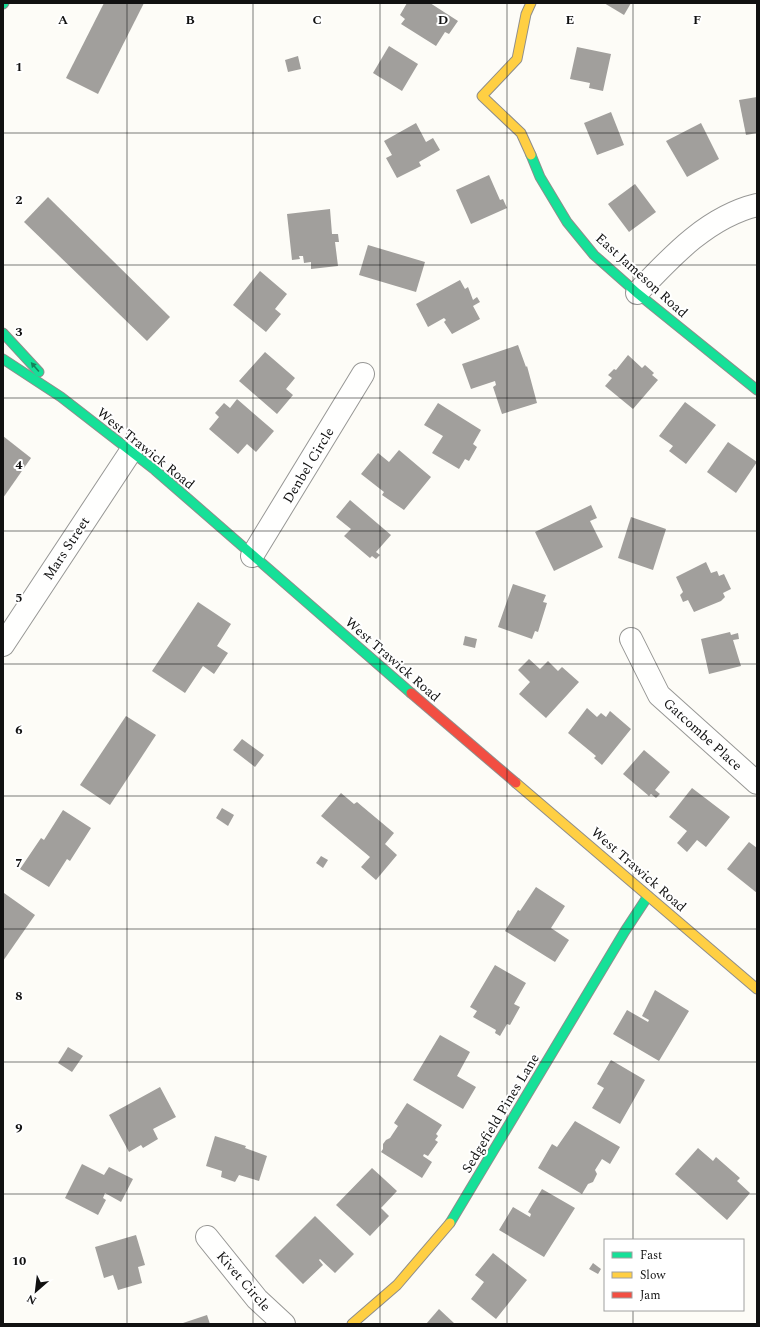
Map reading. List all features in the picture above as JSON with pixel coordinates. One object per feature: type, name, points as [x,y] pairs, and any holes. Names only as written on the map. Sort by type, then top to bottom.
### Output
[{"type":"street","name":"East Jameson Road","points":[[531,3],[526,14],[517,59],[482,96],[521,133],[540,177],[567,222],[594,255],[636,293],[757,390]]},
{"type":"street","points":[[636,293],[693,238],[723,219],[757,206]]},
{"type":"street","points":[[3,333],[61,397]]},
{"type":"street","name":"West Trawick Road","points":[[3,359],[61,397],[155,470],[252,556],[757,989]]},
{"type":"street","name":"Denbel Circle","points":[[252,556],[363,374]]},
{"type":"street","name":"Mars Street","points":[[3,645],[131,451]]},
{"type":"street","name":"Gatcombe Place","points":[[631,639],[659,695],[757,784]]},
{"type":"street","name":"Sedgefield Pines Lane","points":[[352,1324],[397,1285],[450,1224],[624,931],[648,896]]},
{"type":"street","name":"Kivet Circle","points":[[206,1237],[257,1299],[284,1324]]},
{"type":"building","points":[[104,3],[144,3],[98,94],[66,78]]},
{"type":"building","points":[[407,3],[430,3],[458,21],[449,34],[445,32],[436,46],[401,24],[405,19],[400,15]]},
{"type":"building","points":[[604,3],[631,3],[624,15]]},
{"type":"building","points":[[389,46],[418,64],[402,91],[373,73]]},
{"type":"building","points":[[577,47],[611,54],[603,91],[589,88],[590,83],[570,79]]},
{"type":"building","points":[[298,56],[301,69],[288,72],[285,60]]},
{"type":"building","points":[[757,97],[757,133],[746,135],[739,100]]},
{"type":"building","points":[[611,112],[624,145],[597,155],[584,123]]},
{"type":"building","points":[[416,123],[426,142],[433,138],[440,150],[419,162],[421,166],[397,178],[386,158],[392,155],[384,141]]},
{"type":"building","points":[[701,123],[719,159],[687,177],[666,141]]},
{"type":"building","points":[[489,175],[500,200],[503,199],[507,208],[471,224],[456,190]]},
{"type":"building","points":[[635,184],[656,212],[629,232],[608,204]]},
{"type":"building","points":[[48,197],[170,317],[147,341],[24,222]]},
{"type":"building","points":[[330,209],[332,234],[338,234],[339,242],[335,242],[338,266],[311,269],[311,262],[304,263],[303,256],[299,256],[300,259],[292,260],[287,214]]},
{"type":"building","points":[[368,245],[425,262],[416,292],[359,275]]},
{"type":"building","points":[[260,271],[287,294],[275,309],[281,314],[266,332],[233,305]]},
{"type":"building","points":[[460,280],[465,289],[468,287],[473,300],[477,297],[480,302],[473,306],[480,319],[452,334],[444,322],[446,320],[444,318],[428,327],[416,304]]},
{"type":"building","points":[[518,345],[526,367],[527,366],[537,403],[502,414],[493,387],[496,385],[495,381],[471,389],[462,364]]},
{"type":"building","points":[[265,352],[295,378],[286,389],[293,395],[277,414],[239,381]]},
{"type":"building","points":[[628,355],[642,368],[645,365],[654,373],[652,375],[658,380],[633,409],[605,386],[612,378],[608,375],[614,369],[616,370]]},
{"type":"building","points":[[237,399],[274,431],[256,452],[247,444],[238,454],[209,429],[219,417],[215,413],[224,403],[230,408]]},
{"type":"building","points":[[685,402],[716,425],[686,464],[669,451],[673,446],[659,436]]},
{"type":"building","points":[[438,403],[481,430],[473,444],[477,447],[469,461],[465,459],[459,469],[432,453],[443,436],[424,425]]},
{"type":"building","points":[[3,436],[31,458],[3,498]]},
{"type":"building","points":[[728,442],[757,462],[736,493],[707,472]]},
{"type":"building","points":[[399,450],[431,477],[404,510],[382,495],[384,492],[361,474],[378,453],[389,462]]},
{"type":"building","points":[[350,500],[391,535],[376,552],[380,555],[376,559],[372,556],[370,558],[344,536],[351,529],[336,517]]},
{"type":"building","points":[[591,505],[597,518],[590,521],[603,547],[554,571],[535,532]]},
{"type":"building","points":[[631,517],[666,529],[653,570],[618,558]]},
{"type":"building","points":[[706,562],[711,573],[717,571],[719,576],[724,574],[731,589],[723,593],[725,597],[721,601],[694,612],[688,600],[683,602],[680,595],[683,592],[676,577]]},
{"type":"building","points":[[513,584],[546,595],[543,602],[547,603],[538,632],[535,631],[532,639],[498,627]]},
{"type":"building","points":[[198,602],[231,624],[217,646],[228,653],[214,674],[203,666],[185,693],[152,671]]},
{"type":"building","points":[[730,632],[731,635],[738,633],[739,639],[733,640],[741,666],[709,674],[701,639]]},
{"type":"building","points":[[465,636],[477,639],[475,648],[463,645]]},
{"type":"building","points":[[529,659],[540,669],[548,661],[558,671],[562,667],[579,682],[546,718],[519,694],[530,682],[518,670]]},
{"type":"building","points":[[587,708],[597,717],[601,713],[606,717],[610,711],[631,729],[602,765],[594,758],[596,756],[568,733]]},
{"type":"building","points":[[126,716],[156,735],[110,805],[80,785]]},
{"type":"building","points":[[242,739],[264,755],[255,767],[233,750]]},
{"type":"building","points":[[644,750],[670,772],[655,790],[660,794],[656,798],[651,794],[649,796],[623,774]]},
{"type":"building","points":[[692,788],[730,817],[706,847],[697,840],[687,852],[677,843],[687,831],[669,817]]},
{"type":"building","points":[[341,793],[354,804],[357,802],[394,833],[385,844],[397,855],[376,880],[361,867],[370,857],[321,816]]},
{"type":"building","points":[[222,808],[234,815],[228,826],[216,818]]},
{"type":"building","points":[[63,810],[91,828],[70,861],[67,859],[49,887],[20,869],[41,838],[44,840]]},
{"type":"building","points":[[749,842],[757,848],[757,893],[727,869]]},
{"type":"building","points":[[321,856],[328,860],[323,868],[316,863]]},
{"type":"building","points":[[536,887],[565,906],[551,928],[569,940],[555,962],[505,931],[518,910],[520,911]]},
{"type":"building","points":[[4,893],[35,915],[3,961],[3,894]]},
{"type":"building","points":[[495,965],[526,983],[514,1004],[520,1007],[510,1025],[507,1024],[500,1036],[495,1033],[496,1030],[473,1017],[477,1011],[470,1007]]},
{"type":"building","points":[[655,990],[689,1011],[659,1061],[613,1034],[627,1010],[648,1022],[649,1020],[642,1016]]},
{"type":"building","points":[[440,1035],[470,1052],[457,1076],[476,1087],[463,1109],[413,1080]]},
{"type":"building","points":[[68,1047],[83,1056],[72,1072],[58,1063]]},
{"type":"building","points":[[611,1060],[645,1080],[620,1124],[592,1108],[604,1088],[597,1084]]},
{"type":"building","points":[[160,1087],[176,1117],[153,1129],[158,1139],[143,1148],[141,1145],[129,1152],[109,1115]]},
{"type":"building","points":[[407,1103],[442,1125],[436,1134],[438,1136],[435,1140],[438,1142],[428,1156],[424,1154],[423,1156],[432,1162],[422,1178],[381,1152],[383,1149],[383,1144],[390,1138],[398,1126],[394,1123]]},
{"type":"building","points":[[575,1121],[620,1147],[610,1164],[602,1159],[595,1170],[597,1174],[593,1182],[588,1184],[582,1194],[538,1168],[552,1144],[557,1147]]},
{"type":"building","points":[[215,1136],[246,1146],[245,1148],[267,1156],[259,1181],[239,1175],[235,1182],[221,1177],[222,1171],[206,1166]]},
{"type":"building","points":[[698,1148],[713,1161],[716,1157],[740,1178],[737,1181],[750,1193],[727,1220],[675,1174]]},
{"type":"building","points":[[82,1164],[104,1175],[109,1167],[133,1179],[121,1202],[105,1193],[103,1198],[106,1200],[98,1215],[65,1198]]},
{"type":"building","points":[[372,1168],[397,1191],[381,1208],[389,1216],[370,1236],[336,1205]]},
{"type":"building","points":[[542,1189],[575,1208],[544,1257],[499,1230],[513,1207],[530,1217],[531,1214],[528,1212]]},
{"type":"building","points":[[315,1216],[354,1254],[335,1273],[320,1259],[319,1260],[323,1265],[303,1284],[275,1256]]},
{"type":"building","points":[[136,1235],[145,1265],[138,1267],[142,1283],[118,1290],[113,1275],[104,1278],[95,1247]]},
{"type":"building","points":[[493,1253],[527,1280],[496,1319],[471,1299],[484,1282],[475,1275]]},
{"type":"building","points":[[593,1263],[601,1269],[598,1274],[589,1269]]},
{"type":"building","points":[[439,1309],[455,1324],[426,1324]]},
{"type":"building","points":[[207,1315],[210,1324],[180,1324]]},
{"type":"traffic: fast","points":[[531,155],[540,177],[567,222],[594,255],[637,293],[757,390]]},
{"type":"traffic: fast","points":[[3,333],[39,372]]},
{"type":"traffic: fast","points":[[3,359],[61,397],[155,470],[411,693]]},
{"type":"traffic: fast","points":[[450,1223],[625,931],[648,896]]},
{"type":"traffic: slow","points":[[531,3],[526,14],[517,59],[482,96],[521,133],[531,155]]},
{"type":"traffic: slow","points":[[516,783],[757,989]]},
{"type":"traffic: slow","points":[[352,1324],[397,1285],[450,1223]]},
{"type":"traffic: jam","points":[[411,693],[516,783]]}]
